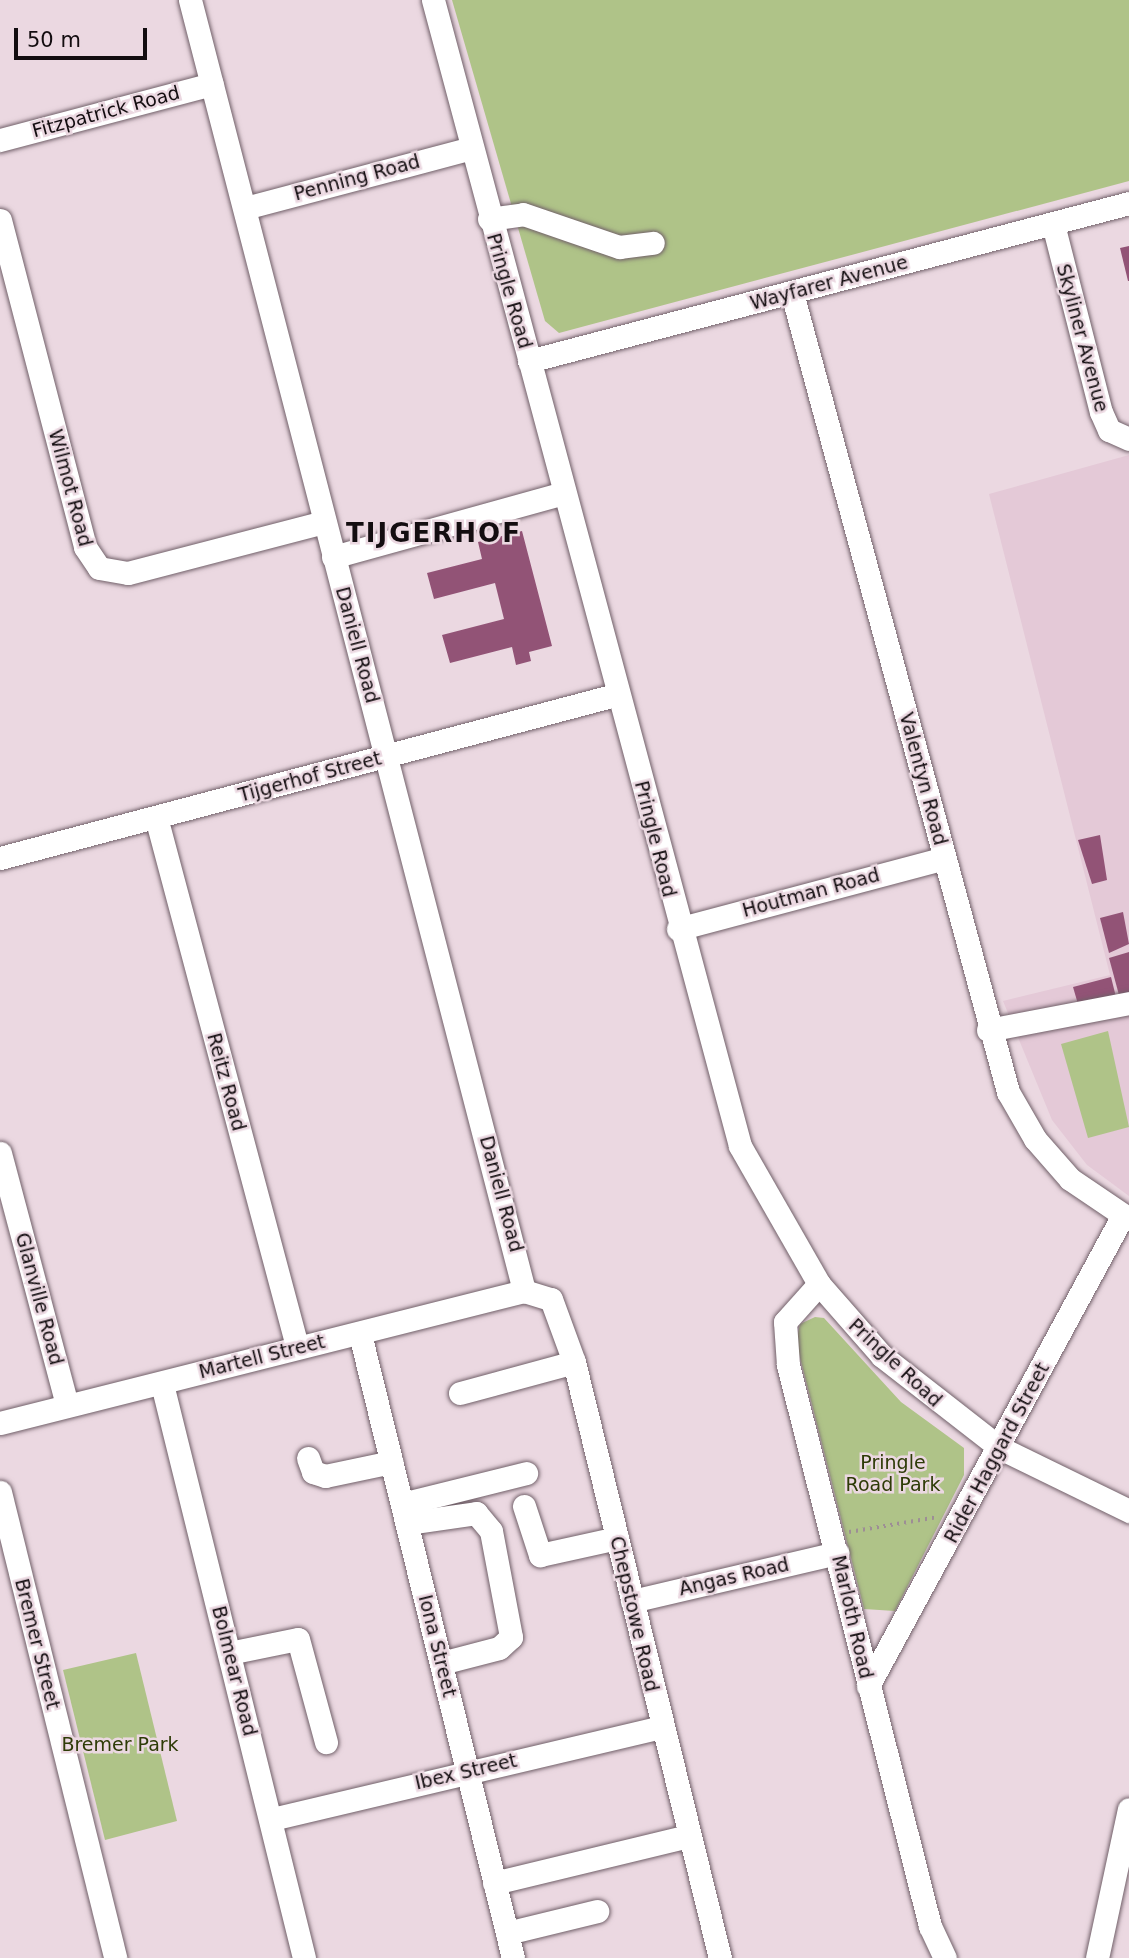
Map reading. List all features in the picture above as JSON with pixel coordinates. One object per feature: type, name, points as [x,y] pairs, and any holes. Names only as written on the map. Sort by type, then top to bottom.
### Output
[{"type":"street","name":"Daniell Road","points":[[190,0],[524,1291]]},
{"type":"street","name":"Pringle Road","points":[[433,0],[469,149],[619,694],[678,929],[740,1146],[819,1284],[904,1376],[1000,1448],[1129,1511]]},
{"type":"street","name":"Fitzpatrick Road","points":[[0,140],[212,84]]},
{"type":"street","name":"Penning Road","points":[[245,208],[469,149]]},
{"type":"street","name":"Wayfarer Avenue","points":[[529,361],[1129,203]]},
{"type":"street","points":[[489,219],[523,214],[619,247],[653,243]]},
{"type":"street","name":"Wilmot Road","points":[[0,220],[7,274],[85,547],[99,568],[128,573],[324,522]]},
{"type":"street","name":"Skyliner Avenue","points":[[1053,224],[1101,412],[1109,429],[1129,439]]},
{"type":"street","name":"Valentyn Road","points":[[792,293],[988,1030],[1008,1092],[1035,1139],[1070,1178],[1126,1218]]},
{"type":"street","points":[[333,557],[564,493]]},
{"type":"street","name":"Tijgerhof Street","points":[[0,858],[619,694]]},
{"type":"street","name":"Reitz Road","points":[[156,817],[297,1346]]},
{"type":"street","name":"Houtman Road","points":[[678,929],[944,858]]},
{"type":"street","points":[[988,1030],[1129,1003]]},
{"type":"street","name":"Glanville Road","points":[[0,1153],[67,1405]]},
{"type":"street","name":"Rider Haggard Street","points":[[868,1686],[1126,1218]]},
{"type":"street","name":"Marloth Road","points":[[819,1284],[790,1313],[783,1332],[868,1686],[930,1926],[945,1958]]},
{"type":"street","name":"Martell Street","points":[[0,1423],[162,1384],[297,1346],[360,1334],[524,1291]]},
{"type":"street","name":"Chepstowe Road","points":[[524,1291],[540,1292],[560,1312],[720,1958]]},
{"type":"street","name":"Iona Street","points":[[360,1334],[513,1958]]},
{"type":"street","points":[[460,1393],[574,1362]]},
{"type":"street","name":"Bolmear Road","points":[[162,1384],[272,1819],[304,1958]]},
{"type":"street","points":[[308,1458],[313,1472],[325,1476],[392,1462]]},
{"type":"street","points":[[405,1514],[526,1473]]},
{"type":"street","name":"Bremer Street","points":[[0,1492],[115,1958]]},
{"type":"street","points":[[524,1506],[540,1555],[617,1538]]},
{"type":"street","points":[[405,1514],[476,1513],[491,1531],[511,1637],[499,1648],[441,1663]]},
{"type":"street","name":"Angas Road","points":[[632,1601],[835,1545]]},
{"type":"street","points":[[229,1653],[298,1639],[326,1742]]},
{"type":"street","name":"Ibex Street","points":[[272,1819],[661,1727]]},
{"type":"street","points":[[1097,1958],[1129,1809]]},
{"type":"street","points":[[494,1883],[689,1836]]},
{"type":"street","points":[[507,1933],[597,1911]]},
{"type":"path","points":[[835,1545],[863,1526],[942,1516],[959,1525]]},
{"type":"shaded area","points":[[1129,455],[1129,1196],[1087,1165],[1052,1120],[1003,1001],[1110,975],[989,494]]},
{"type":"green space","points":[[452,0],[1129,0],[1129,181],[559,333],[545,321]]},
{"type":"green space","points":[[1108,1031],[1129,1127],[1088,1138],[1061,1044]]},
{"type":"green space","name":"Pringle Road Park","points":[[815,1317],[824,1318],[901,1402],[964,1448],[964,1475],[895,1611],[864,1609],[796,1342],[800,1324]]},
{"type":"green space","name":"Bremer Park","points":[[136,1653],[177,1821],[105,1840],[63,1670]]},
{"type":"building","points":[[1129,246],[1129,281],[1128,281],[1120,248]]},
{"type":"building","points":[[522,531],[552,646],[529,652],[531,661],[516,665],[512,647],[450,663],[442,635],[504,619],[495,583],[434,599],[427,573],[482,559],[478,542]]},
{"type":"building","points":[[1100,835],[1107,880],[1092,884],[1078,840]]},
{"type":"building","points":[[1123,912],[1129,944],[1109,953],[1100,918]]},
{"type":"building","points":[[1129,952],[1129,993],[1119,995],[1109,958]]},
{"type":"building","points":[[1111,977],[1117,1001],[1080,1011],[1073,987]]},
{"type":"district","name":"TIJGERHOF","points":[[434,534]]}]
